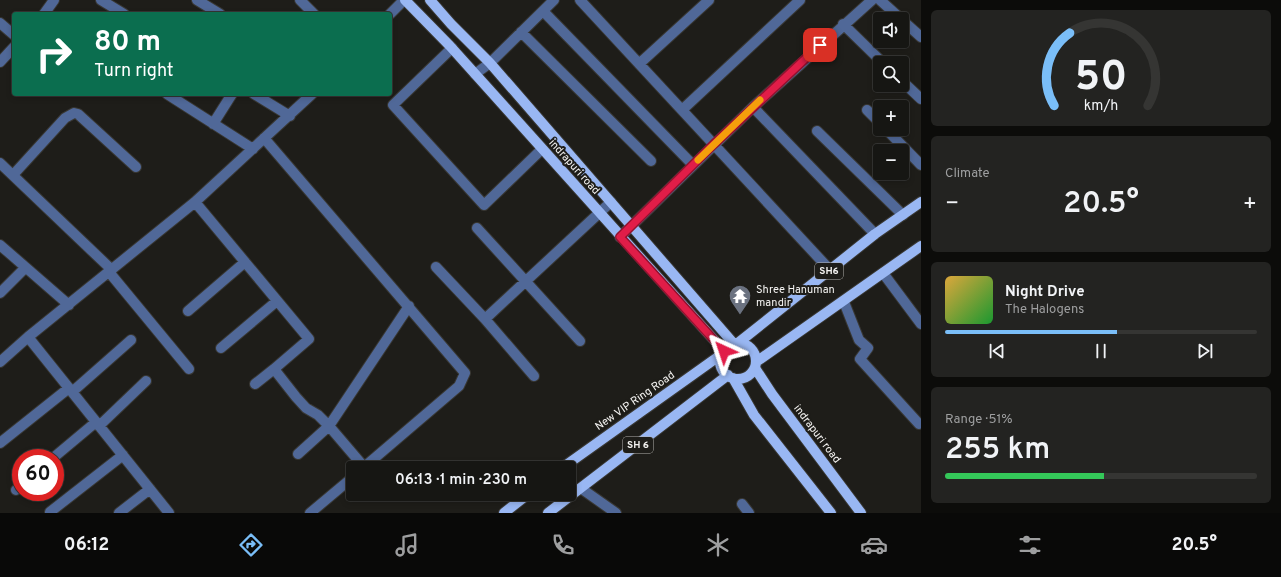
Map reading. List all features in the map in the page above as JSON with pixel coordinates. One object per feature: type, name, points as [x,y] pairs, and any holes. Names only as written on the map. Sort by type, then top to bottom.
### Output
[{"type":"main road","name":"indrapuri road","points":[[404,0],[452,48],[723,353]]},
{"type":"main road","name":"indrapuri road","points":[[430,0],[451,24],[490,63],[736,343]]},
{"type":"main road","name":"SH6","points":[[736,343],[875,234],[921,202]]},
{"type":"main road","points":[[730,376],[742,378],[747,376],[755,365],[921,246]]},
{"type":"main road","points":[[755,365],[756,357],[750,347],[736,343],[723,353],[721,362],[722,368],[730,376],[754,415],[831,513]]},
{"type":"main road","name":"New VIP Ring Road","points":[[572,461],[723,353]]},
{"type":"main road","name":"indrapuri road","points":[[755,365],[772,394],[861,513]]},
{"type":"main road","name":"SH 6","points":[[548,513],[582,489],[730,376]]},
{"type":"main road","points":[[504,513],[519,501]]},
{"type":"street","points":[[101,0],[121,12]]},
{"type":"street","points":[[197,0],[217,12]]},
{"type":"street","points":[[300,0],[312,12]]},
{"type":"street","points":[[392,12],[404,0]]},
{"type":"street","points":[[475,74],[490,63],[554,0]]},
{"type":"street","points":[[580,0],[830,270]]},
{"type":"street","points":[[640,64],[709,0]]},
{"type":"street","points":[[682,110],[800,0]]},
{"type":"street","points":[[620,237],[633,227],[714,144],[753,107],[843,24],[872,0]]},
{"type":"street","points":[[880,0],[894,12]]},
{"type":"street","points":[[45,12],[51,1]]},
{"type":"street","points":[[543,11],[693,165]]},
{"type":"street","points":[[0,23],[12,33]]},
{"type":"street","points":[[843,24],[876,56]]},
{"type":"street","points":[[909,26],[921,37]]},
{"type":"street","points":[[521,32],[651,161]]},
{"type":"street","points":[[452,48],[393,105],[484,204],[542,149]]},
{"type":"street","points":[[0,62],[12,49]]},
{"type":"street","points":[[909,88],[921,99]]},
{"type":"street","points":[[170,96],[253,149]]},
{"type":"street","points":[[213,124],[231,96]]},
{"type":"street","points":[[257,96],[290,116]]},
{"type":"street","points":[[0,362],[28,337],[195,202],[310,96]]},
{"type":"street","points":[[753,107],[875,234]]},
{"type":"street","points":[[867,110],[873,116]]},
{"type":"street","points":[[13,175],[64,118],[74,113],[78,114],[136,167]]},
{"type":"street","points":[[817,131],[903,215]]},
{"type":"street","points":[[893,136],[921,165]]},
{"type":"street","points":[[264,138],[465,373],[459,386],[371,461]]},
{"type":"street","points":[[0,163],[111,271],[189,369]]},
{"type":"street","points":[[195,202],[309,339],[254,384]]},
{"type":"street","points":[[485,319],[527,282],[611,202]]},
{"type":"street","points":[[477,228],[580,341]]},
{"type":"street","points":[[0,245],[69,305]]},
{"type":"street","points":[[188,311],[245,262]]},
{"type":"street","points":[[436,266],[485,319],[534,376]]},
{"type":"street","points":[[0,293],[25,268]]},
{"type":"street","points":[[883,274],[921,324]]},
{"type":"street","points":[[221,348],[277,301]]},
{"type":"street","points":[[844,302],[859,340],[868,348],[860,359],[919,424]]},
{"type":"street","points":[[298,454],[329,426],[408,306]]},
{"type":"street","points":[[28,337],[169,513]]},
{"type":"street","points":[[0,443],[70,390],[131,340]]},
{"type":"street","points":[[274,368],[296,398],[306,408],[318,415],[329,426],[359,461]]},
{"type":"street","points":[[64,450],[98,424],[146,381]]},
{"type":"street","points":[[50,512],[123,455]]},
{"type":"street","points":[[310,513],[346,482]]},
{"type":"street","points":[[119,513],[150,489]]},
{"type":"street","points":[[582,489],[616,513]]},
{"type":"street","points":[[742,504],[749,513]]},
{"type":"slow traffic","points":[[698,160],[760,100]]},
{"type":"place","name":"Shree Hanuman mandir","points":[[740,316]]},
{"type":"route","points":[[724,351],[620,237],[633,227],[714,144],[820,45]]}]
